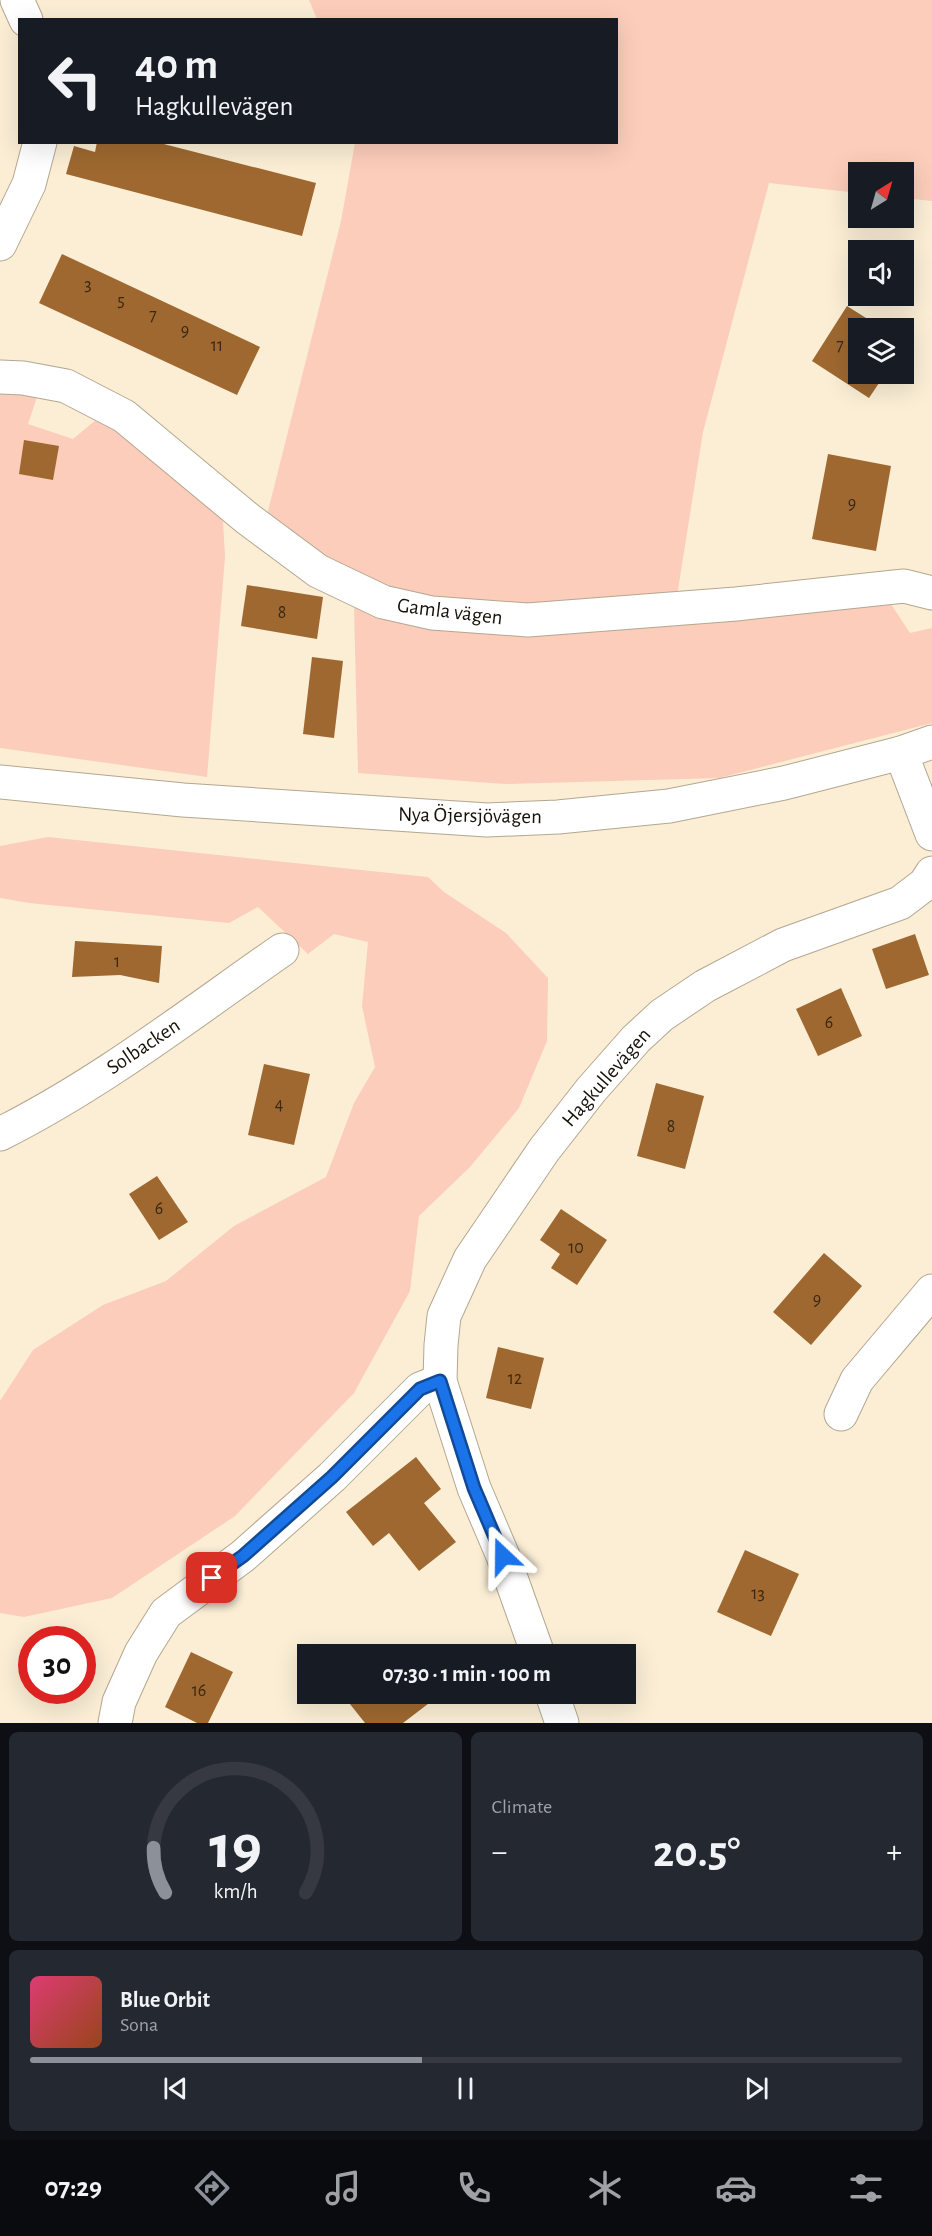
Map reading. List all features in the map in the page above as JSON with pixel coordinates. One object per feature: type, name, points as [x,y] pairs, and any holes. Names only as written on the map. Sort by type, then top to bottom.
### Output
[{"type":"street","points":[[17,0],[25,18]]},
{"type":"street","points":[[0,244],[29,184],[39,144]]},
{"type":"street","name":"Gamla vägen","points":[[0,377],[23,378],[66,386],[124,416],[248,519],[318,571],[383,602],[432,613],[528,620],[736,604],[904,586],[932,593]]},
{"type":"street","name":"Nya Öjersjövägen","points":[[0,782],[183,800],[487,820],[558,817],[669,806],[784,783],[901,753],[932,742]]},
{"type":"street","points":[[901,753],[932,834]]},
{"type":"street","name":"Hagkullevägen","points":[[534,1644],[503,1556],[474,1488],[440,1381],[444,1316],[470,1259],[544,1150],[591,1090],[636,1039],[662,1015],[705,986],[783,945],[900,903],[925,884],[932,873]]},
{"type":"street","name":"Solbacken","points":[[0,1134],[28,1120],[128,1058],[282,950]]},
{"type":"street","points":[[841,1414],[857,1380],[932,1291]]},
{"type":"street","points":[[115,1723],[119,1702],[141,1653],[166,1613],[252,1548],[332,1477],[420,1389],[440,1381]]},
{"type":"street","points":[[555,1704],[562,1723]]},
{"type":"shaded area","points":[[309,0],[932,0],[932,201],[914,199],[914,162],[848,162],[848,192],[769,183],[703,432],[674,615],[885,595],[910,633],[932,628],[932,723],[719,778],[504,784],[358,773],[354,607],[334,570],[267,515],[341,221],[355,144],[618,144],[618,18],[317,18]]},
{"type":"shaded area","points":[[0,390],[38,394],[28,424],[73,439],[103,414],[207,499],[223,521],[225,557],[207,777],[0,748]]},
{"type":"shaded area","points":[[48,837],[428,877],[444,892],[506,933],[548,978],[547,1041],[519,1108],[470,1167],[419,1216],[410,1291],[354,1393],[235,1516],[112,1598],[24,1617],[0,1613],[0,1401],[33,1350],[103,1305],[166,1281],[234,1226],[326,1177],[354,1103],[375,1067],[362,1006],[368,942],[334,934],[308,954],[258,907],[229,923],[29,903],[0,898],[0,846]]},
{"type":"building","points":[[97,144],[164,144],[316,183],[302,236],[66,174],[74,146],[95,152]]},
{"type":"building","points":[[62,254],[260,347],[237,395],[39,303]]},
{"type":"building","points":[[847,306],[866,318],[848,318],[848,384],[878,384],[869,398],[812,361]]},
{"type":"building","points":[[24,440],[59,446],[53,480],[19,474]]},
{"type":"building","points":[[828,454],[891,466],[876,551],[812,539]]},
{"type":"building","points":[[247,585],[323,597],[317,639],[241,626]]},
{"type":"building","points":[[312,657],[343,661],[334,738],[303,734]]},
{"type":"building","points":[[915,934],[929,975],[886,989],[872,949]]},
{"type":"building","points":[[75,941],[162,946],[159,983],[120,975],[72,977]]},
{"type":"building","points":[[841,988],[862,1036],[818,1056],[796,1009]]},
{"type":"building","points":[[264,1064],[310,1074],[294,1145],[248,1135]]},
{"type":"building","points":[[656,1083],[704,1096],[685,1169],[637,1156]]},
{"type":"building","points":[[157,1176],[188,1222],[159,1240],[129,1194]]},
{"type":"building","points":[[561,1209],[607,1240],[577,1285],[551,1268],[560,1254],[540,1240]]},
{"type":"building","points":[[824,1253],[862,1286],[811,1345],[773,1312]]},
{"type":"building","points":[[498,1347],[544,1358],[531,1409],[486,1398]]},
{"type":"building","points":[[416,1457],[441,1489],[424,1503],[456,1542],[419,1571],[389,1533],[373,1546],[346,1512]]},
{"type":"building","points":[[745,1550],[799,1574],[771,1636],[717,1612]]},
{"type":"building","points":[[191,1652],[233,1672],[208,1723],[197,1723],[165,1707]]},
{"type":"building","points":[[350,1704],[428,1704],[403,1723],[365,1723]]},
{"type":"route","points":[[212,1578],[243,1556],[332,1477],[420,1389],[440,1381],[474,1488],[503,1556]]}]
